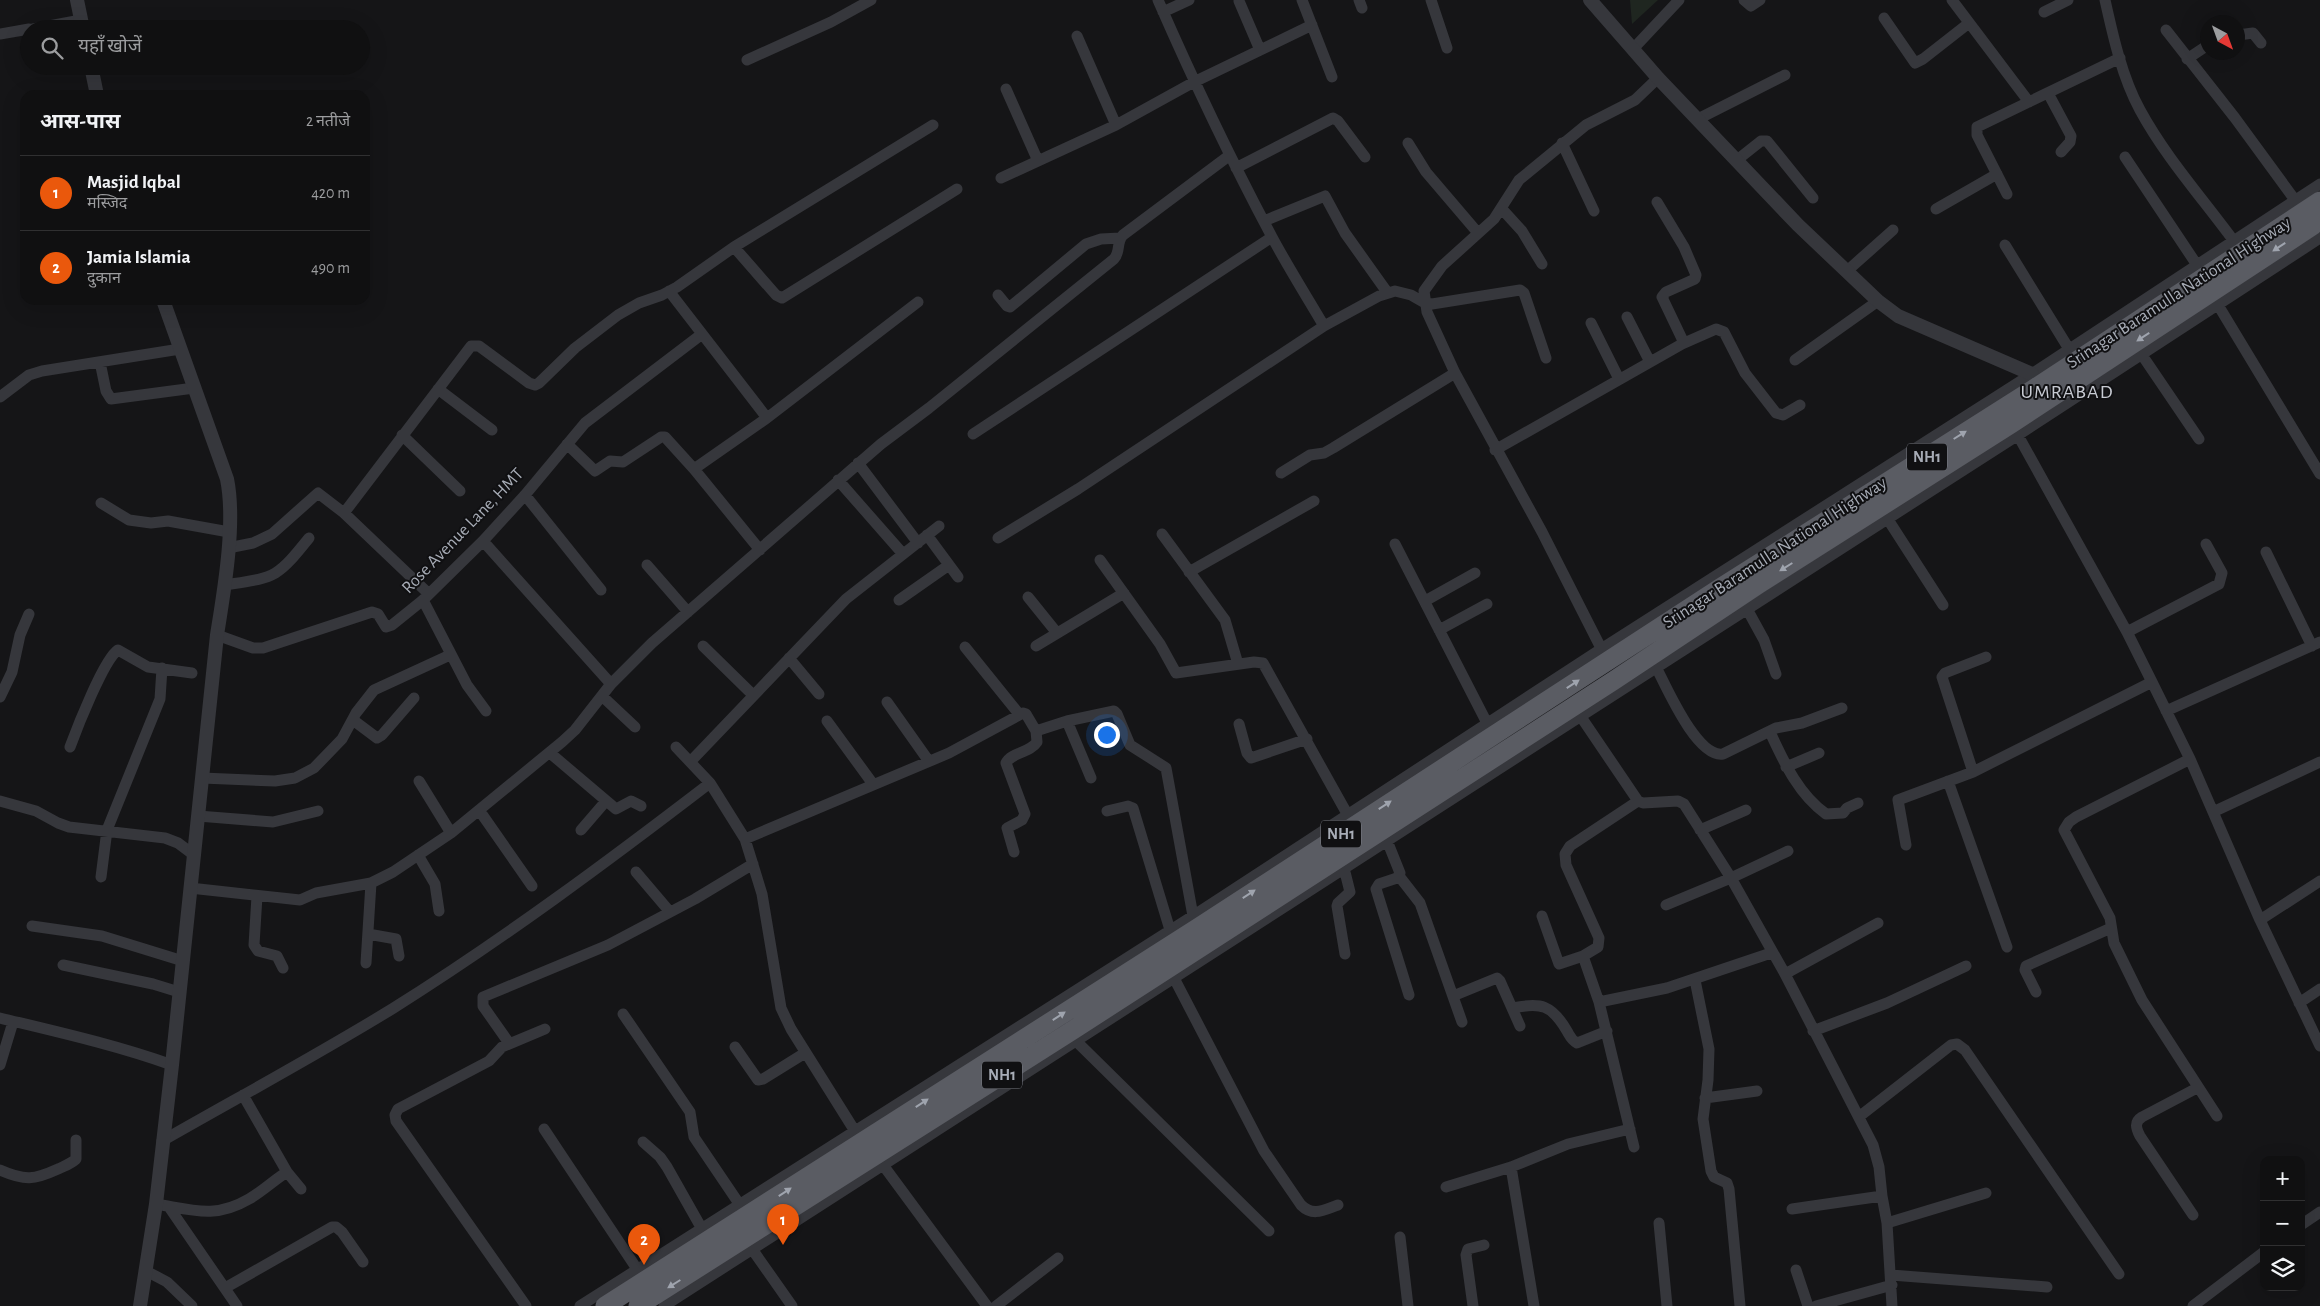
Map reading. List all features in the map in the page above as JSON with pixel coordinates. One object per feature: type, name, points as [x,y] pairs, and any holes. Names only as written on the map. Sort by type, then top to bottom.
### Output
[{"type":"highway","name":"Srinagar Baramulla National Highway","points":[[1350,820],[1532,710],[1604,655],[1881,478],[2273,222],[2320,201]]},
{"type":"highway","name":"NH1","points":[[638,1306],[1161,970],[1385,834],[1577,711],[1759,584],[2014,430],[2214,299],[2320,221]]},
{"type":"highway","name":"NH1","points":[[605,1306],[641,1275],[858,1137],[1161,970],[1308,848],[1350,820]]},
{"type":"street","points":[[77,0],[81,20]]},
{"type":"street","points":[[747,60],[831,22],[872,0]]},
{"type":"street","points":[[1158,0],[1194,82],[1236,168],[1272,237],[1324,326]]},
{"type":"street","points":[[1163,12],[1189,0]]},
{"type":"street","points":[[1239,0],[1260,50]]},
{"type":"street","points":[[1302,0],[1332,77]]},
{"type":"street","points":[[1431,0],[1447,48]]},
{"type":"street","points":[[1590,0],[1658,78],[1798,225],[1878,301],[1898,316],[2032,374]]},
{"type":"street","points":[[1633,49],[1679,0]]},
{"type":"street","points":[[1744,0],[1751,6],[1760,0]]},
{"type":"street","points":[[1952,0],[2029,102]]},
{"type":"street","points":[[2044,12],[2068,0]]},
{"type":"street","points":[[1881,478],[2197,264],[2237,246],[2142,114],[2120,58],[2105,0]]},
{"type":"street","points":[[1884,18],[1915,63],[1970,23]]},
{"type":"street","points":[[1001,178],[1116,125],[1194,82],[1312,25]]},
{"type":"street","points":[[2166,30],[2235,118],[2294,200]]},
{"type":"street","points":[[0,34],[20,31]]},
{"type":"street","points":[[2245,34],[2252,32],[2261,43]]},
{"type":"street","points":[[1077,36],[1116,125]]},
{"type":"street","points":[[2187,59],[2200,50]]},
{"type":"street","points":[[2007,194],[1977,135],[1976,127],[2120,58]]},
{"type":"street","points":[[93,75],[96,90]]},
{"type":"street","points":[[1698,119],[1785,75]]},
{"type":"street","points":[[1100,560],[1160,644],[1176,673],[1259,661],[1263,663],[1350,820],[1487,723],[1604,655],[1542,532],[1495,450],[1455,373],[1425,304],[1424,291],[1435,274],[1463,245],[1494,219],[1519,180],[1586,125],[1635,100],[1658,78]]},
{"type":"street","points":[[1006,89],[1038,161]]},
{"type":"street","points":[[2048,93],[2071,136],[2070,142],[2061,152]]},
{"type":"street","points":[[1236,168],[1333,118],[1338,121],[1365,158]]},
{"type":"street","points":[[344,512],[474,345],[479,346],[529,383],[535,385],[545,379],[575,348],[618,315],[639,302],[669,292],[734,248],[933,125]]},
{"type":"street","points":[[1737,160],[1761,141],[1767,141],[1813,198]]},
{"type":"street","points":[[1408,143],[1426,172],[1478,233]]},
{"type":"street","points":[[1562,143],[1594,211]]},
{"type":"street","points":[[998,295],[1006,306],[1010,307],[1086,244],[1101,239],[1120,238],[1230,155]]},
{"type":"street","points":[[2125,157],[2197,264]]},
{"type":"street","points":[[1936,210],[1997,174]]},
{"type":"street","points":[[2273,222],[2294,200],[2320,184]]},
{"type":"street","points":[[734,248],[776,295],[782,298],[957,189]]},
{"type":"street","points":[[1264,221],[1325,196],[1345,233],[1387,292]]},
{"type":"street","points":[[1657,202],[1684,247],[1696,274],[1695,279],[1666,292],[1662,297],[1684,343]]},
{"type":"street","points":[[1501,208],[1516,222],[1542,264]]},
{"type":"street","points":[[1847,271],[1893,230]]},
{"type":"street","points":[[973,434],[1272,237]]},
{"type":"street","points":[[190,888],[300,900],[316,893],[371,883],[393,872],[451,833],[550,753],[575,730],[611,684],[652,644],[838,480],[1114,258],[1118,253],[1120,238]]},
{"type":"street","points":[[1638,802],[1577,711],[1656,667],[1887,518],[2014,430],[2142,355],[2214,299],[2320,238]]},
{"type":"street","points":[[2005,246],[2069,349]]},
{"type":"street","points":[[998,538],[1078,488],[1324,326],[1387,292],[1401,292],[1425,304],[1432,304],[1520,290],[1524,293],[1546,358]]},
{"type":"street","points":[[669,292],[767,418]]},
{"type":"street","points":[[2214,299],[2320,474]]},
{"type":"street","points":[[1795,360],[1878,301]]},
{"type":"street","points":[[694,469],[767,418],[918,302]]},
{"type":"street","points":[[140,1306],[146,1271],[162,1205],[162,1141],[172,1065],[217,635],[225,585],[230,492],[228,480],[165,305]]},
{"type":"street","points":[[1627,317],[1650,362]]},
{"type":"street","points":[[1591,323],[1620,379]]},
{"type":"street","points":[[1495,450],[1684,343],[1709,331],[1721,330],[1727,337],[1745,373],[1776,412],[1783,415],[1800,405]]},
{"type":"street","name":"Rose Avenue Lane, HMT","points":[[217,635],[253,648],[263,648],[372,612],[378,614],[384,624],[389,627],[426,597],[483,541],[593,416],[702,334]]},
{"type":"street","points":[[0,397],[29,374],[180,349]]},
{"type":"street","points":[[2142,355],[2199,439]]},
{"type":"street","points":[[100,362],[106,390],[112,399],[194,388]]},
{"type":"street","points":[[1281,473],[1310,455],[1324,453],[1333,448],[1455,373]]},
{"type":"street","points":[[438,389],[492,430]]},
{"type":"street","points":[[2014,430],[2127,632],[2152,682],[2190,759],[2260,920],[2320,1046]]},
{"type":"street","points":[[402,436],[460,491]]},
{"type":"street","points":[[567,444],[595,471],[610,461],[623,462],[663,437],[694,469],[760,550]]},
{"type":"street","points":[[858,463],[918,543]]},
{"type":"street","points":[[838,480],[903,554]]},
{"type":"street","points":[[228,548],[253,543],[272,534],[316,493],[321,494],[344,512],[426,597],[450,655],[467,685],[486,711]]},
{"type":"street","points":[[525,495],[601,590]]},
{"type":"street","points":[[1189,572],[1314,501]]},
{"type":"street","points":[[101,503],[129,520],[151,523],[168,521],[229,532]]},
{"type":"street","points":[[1887,518],[1943,606]]},
{"type":"street","points":[[691,761],[846,599],[939,526]]},
{"type":"street","points":[[1162,534],[1225,620],[1238,664]]},
{"type":"street","points":[[927,535],[958,577]]},
{"type":"street","points":[[225,585],[264,579],[277,574],[288,565],[309,538]]},
{"type":"street","points":[[483,541],[611,684]]},
{"type":"street","points":[[1395,544],[1487,723]]},
{"type":"street","points":[[2127,632],[2219,584],[2222,573],[2206,544]]},
{"type":"street","points":[[2166,711],[2316,644],[2266,552]]},
{"type":"street","points":[[647,565],[688,612]]},
{"type":"street","points":[[899,600],[949,565]]},
{"type":"street","points":[[1425,601],[1475,573]]},
{"type":"street","points":[[1036,646],[1124,593]]},
{"type":"street","points":[[1028,598],[1058,633]]},
{"type":"street","points":[[1440,630],[1487,604]]},
{"type":"street","points":[[1747,608],[1764,640],[1776,674]]},
{"type":"street","points":[[0,697],[12,672],[20,635],[28,614]]},
{"type":"street","points":[[703,646],[753,695]]},
{"type":"street","points":[[965,647],[1019,714]]},
{"type":"street","points":[[70,746],[86,706],[115,652],[122,650],[148,667],[192,673]]},
{"type":"street","points":[[202,778],[275,781],[295,778],[314,768],[329,755],[342,739],[374,690],[450,655]]},
{"type":"street","points":[[1973,772],[1942,677],[1945,673],[1986,657]]},
{"type":"street","points":[[789,658],[819,694]]},
{"type":"street","points":[[1656,667],[1690,730],[1708,750],[1716,755],[1723,754],[1770,732],[1802,723],[1842,708]]},
{"type":"street","points":[[101,877],[107,830],[160,699],[162,668]]},
{"type":"street","points":[[1906,846],[1898,800],[1973,772],[2152,682]]},
{"type":"street","points":[[602,696],[635,727]]},
{"type":"street","points":[[353,720],[377,738],[382,735],[414,698]]},
{"type":"street","points":[[886,702],[928,760]]},
{"type":"street","points":[[1036,731],[1067,721],[1114,711],[1118,714],[1130,745],[1166,768],[1193,916]]},
{"type":"street","points":[[745,839],[928,760],[958,749],[1019,714],[1026,714],[1036,731],[1036,744],[1009,758],[1006,763],[1025,814],[1022,820],[1007,826],[1014,852]]},
{"type":"street","points":[[827,721],[873,784]]},
{"type":"street","points":[[1067,721],[1091,778]]},
{"type":"street","points":[[1239,724],[1247,753],[1251,758],[1307,740]]},
{"type":"street","points":[[1770,732],[1786,767],[1811,803],[1826,814],[1843,813],[1847,808],[1858,804]]},
{"type":"street","points":[[676,747],[710,783],[745,839],[767,916],[772,959],[781,1008],[805,1053],[858,1137],[1170,930],[1308,848]]},
{"type":"street","points":[[550,753],[618,809],[630,801],[641,806]]},
{"type":"street","points":[[1786,767],[1819,753]]},
{"type":"street","points":[[2190,759],[2076,817],[2066,825],[2066,834],[2110,918],[2114,943],[2142,1000],[2217,1116]]},
{"type":"street","points":[[2213,812],[2320,762]]},
{"type":"street","points":[[419,781],[451,833]]},
{"type":"street","points":[[1948,781],[2007,946]]},
{"type":"street","points":[[162,1141],[334,1044],[461,963],[611,859],[710,783]]},
{"type":"street","points":[[0,801],[36,811],[58,824],[69,827],[164,838],[178,843],[194,855]]},
{"type":"street","points":[[581,830],[606,801]]},
{"type":"street","points":[[1542,916],[1558,963],[1563,964],[1583,956],[1598,947],[1599,938],[1566,865],[1564,854],[1570,846],[1638,802],[1682,802],[1731,878],[1771,953],[1785,974],[1813,1031],[1860,1116],[1877,1157],[1887,1223],[1892,1306]]},
{"type":"street","points":[[1107,812],[1128,806],[1133,808],[1170,930]]},
{"type":"street","points":[[478,810],[532,886]]},
{"type":"street","points":[[1700,830],[1746,810]]},
{"type":"street","points":[[198,816],[251,822],[273,822],[318,811]]},
{"type":"street","points":[[664,1306],[1076,1041],[1161,970],[1344,868],[1385,834],[1398,865],[1399,876],[1420,903],[1462,1022]]},
{"type":"street","points":[[1666,905],[1731,878],[1788,851]]},
{"type":"street","points":[[418,855],[435,884],[439,911]]},
{"type":"street","points":[[509,1043],[483,1006],[483,997],[592,954],[753,864]]},
{"type":"street","points":[[1344,868],[1350,892],[1337,906],[1345,954]]},
{"type":"street","points":[[636,872],[670,912]]},
{"type":"street","points":[[1399,876],[1378,884],[1376,888],[1409,995]]},
{"type":"street","points":[[2260,920],[2320,881]]},
{"type":"street","points":[[366,963],[371,883]]},
{"type":"street","points":[[257,896],[254,945],[258,951],[277,956],[283,968]]},
{"type":"street","points":[[1785,974],[1878,923]]},
{"type":"street","points":[[32,926],[102,936],[183,961]]},
{"type":"street","points":[[2036,992],[2025,970],[2026,966],[2111,928]]},
{"type":"street","points":[[368,934],[396,939],[399,956]]},
{"type":"street","points":[[1599,1002],[1659,990],[1695,980],[1771,953]]},
{"type":"street","points":[[1583,956],[1607,1031],[1634,1148]]},
{"type":"street","points":[[63,965],[153,984],[179,992]]},
{"type":"street","points":[[1813,1031],[1887,1003],[1966,966]]},
{"type":"street","points":[[1161,970],[1264,1150],[1301,1205],[1314,1213],[1338,1205]]},
{"type":"street","points":[[1453,996],[1497,978],[1520,1026]]},
{"type":"street","points":[[1695,980],[1709,1054],[1703,1119],[1711,1171],[1714,1177],[1727,1183],[1729,1188],[1740,1306]]},
{"type":"street","points":[[2299,1003],[2320,989]]},
{"type":"street","points":[[1513,1008],[1532,1005],[1547,1008],[1560,1018],[1572,1040],[1577,1043],[1607,1031]]},
{"type":"street","points":[[623,1014],[690,1112],[694,1137],[744,1210]]},
{"type":"street","points":[[0,1018],[130,1050],[172,1065]]},
{"type":"street","points":[[0,1065],[13,1022]]},
{"type":"street","points":[[526,1306],[426,1167],[396,1121],[395,1115],[398,1109],[489,1061],[502,1047],[509,1043],[546,1029]]},
{"type":"street","points":[[1076,1041],[1269,1231]]},
{"type":"street","points":[[1860,1116],[1951,1045],[1960,1046],[1966,1050],[2119,1274]]},
{"type":"street","points":[[736,1047],[758,1080],[805,1053]]},
{"type":"street","points":[[2193,1215],[2140,1136],[2136,1125],[2142,1116],[2198,1088]]},
{"type":"street","points":[[1705,1098],[1757,1091]]},
{"type":"street","points":[[243,1095],[287,1172],[301,1190]]},
{"type":"street","points":[[544,1129],[641,1275],[580,1306]]},
{"type":"street","points":[[1446,1187],[1510,1167],[1568,1144],[1630,1129]]},
{"type":"street","points":[[0,1170],[16,1177],[31,1179],[42,1176],[76,1159],[76,1140]]},
{"type":"street","points":[[643,1142],[660,1157],[667,1167],[701,1237]]},
{"type":"street","points":[[883,1165],[987,1306]]},
{"type":"street","points":[[1510,1167],[1534,1306]]},
{"type":"street","points":[[162,1205],[220,1212],[250,1199],[287,1172]]},
{"type":"street","points":[[1887,1223],[1986,1193]]},
{"type":"street","points":[[1792,1209],[1882,1196]]},
{"type":"street","points":[[162,1205],[237,1306]]},
{"type":"street","points":[[2305,1223],[2320,1212]]},
{"type":"street","points":[[1659,1223],[1667,1306]]},
{"type":"street","points":[[224,1288],[332,1227],[339,1228],[363,1262]]},
{"type":"street","points":[[1400,1237],[1408,1306]]},
{"type":"street","points":[[1473,1306],[1466,1254],[1468,1249],[1484,1246]]},
{"type":"street","points":[[752,1249],[792,1306]]},
{"type":"street","points":[[2193,1306],[2260,1255]]},
{"type":"street","points":[[996,1306],[1058,1258]]},
{"type":"street","points":[[1796,1270],[1808,1306]]},
{"type":"street","points":[[146,1271],[167,1282],[192,1306]]},
{"type":"street","points":[[1816,1306],[1891,1280],[2048,1287]]},
{"type":"shaded area","points":[[1630,0],[1658,0],[1632,24]]},
{"type":"place","name":"Masjid Iqbal","points":[[783,1245]]},
{"type":"place","name":"Jamia Islamia","points":[[644,1265]]},
{"type":"district","name":"UMRABAD","points":[[2067,392]]}]
